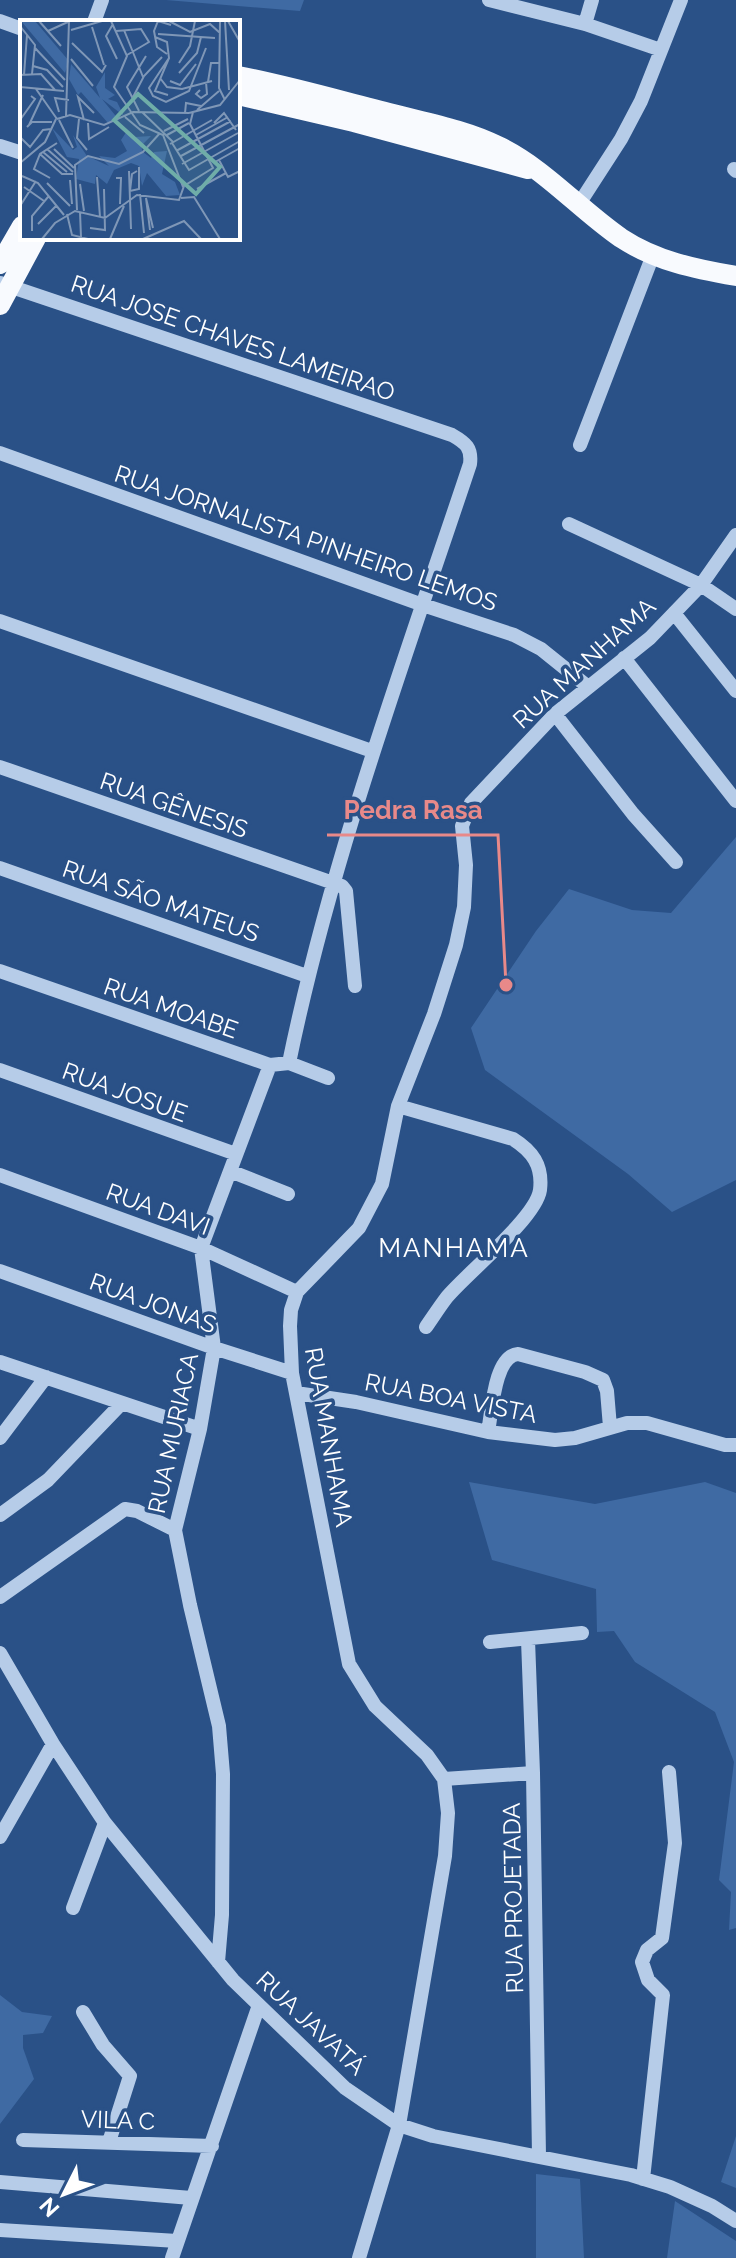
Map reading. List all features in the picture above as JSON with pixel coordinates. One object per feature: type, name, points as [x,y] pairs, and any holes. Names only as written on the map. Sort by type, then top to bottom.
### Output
[{"type":"main road","points":[[240,77],[354,122],[535,171],[620,237],[653,255],[736,276]]},
{"type":"main road","points":[[240,95],[295,99]]},
{"type":"main road","points":[[0,264],[20,229]]},
{"type":"main road","points":[[3,291],[35,240]]},
{"type":"street","points":[[95,20],[102,0]]},
{"type":"street","points":[[489,0],[508,2],[585,24],[661,50]]},
{"type":"street","points":[[585,24],[592,0]]},
{"type":"street","points":[[579,204],[637,109],[681,0]]},
{"type":"street","points":[[0,21],[20,28]]},
{"type":"street","points":[[0,146],[20,152]]},
{"type":"street","points":[[580,445],[653,255]]},
{"type":"street","name":"RUA JOSE CHAVES LAMEIRAO","points":[[3,291],[452,435],[466,444],[471,453],[470,464],[423,605]]},
{"type":"street","name":"RUA JORNALISTA PINHEIRO LEMOS","points":[[0,453],[514,635],[541,649],[587,686]]},
{"type":"street","points":[[569,524],[701,585],[736,609]]},
{"type":"street","name":"RUA MANHAMA","points":[[444,1779],[427,1755],[375,1706],[349,1664],[292,1373],[291,1310],[297,1292],[359,1228],[386,1170],[398,1106],[434,1014],[456,945],[464,907],[466,865],[462,826],[471,803],[555,714],[650,638],[701,585],[736,535]]},
{"type":"street","points":[[289,1063],[307,976],[372,751],[423,605]]},
{"type":"street","points":[[674,613],[736,691]]},
{"type":"street","points":[[0,621],[372,751]]},
{"type":"street","points":[[624,658],[736,801]]},
{"type":"street","points":[[555,714],[633,814],[676,862]]},
{"type":"street","name":"RUA GÊNESIS","points":[[0,767],[334,884]]},
{"type":"street","name":"RUA SÃO MATEUS","points":[[0,868],[307,976]]},
{"type":"street","points":[[334,884],[346,891],[355,986]]},
{"type":"street","name":"RUA MOABE","points":[[0,971],[270,1065],[289,1063],[328,1078]]},
{"type":"street","name":"RUA MURIACA","points":[[218,1962],[222,1915],[223,1790],[219,1726],[175,1530],[200,1429],[214,1348],[201,1248],[270,1065]]},
{"type":"street","name":"RUA JOSUE","points":[[0,1070],[236,1154]]},
{"type":"street","points":[[398,1106],[513,1139],[528,1149],[538,1163],[540,1176],[540,1192],[530,1211],[447,1298],[426,1327]]},
{"type":"street","points":[[230,1171],[288,1194]]},
{"type":"street","name":"RUA DAVI","points":[[0,1175],[201,1248],[297,1292]]},
{"type":"street","name":"RUA JONAS","points":[[0,1271],[292,1373]]},
{"type":"street","points":[[488,1432],[498,1376],[504,1359],[510,1354],[585,1372],[603,1380],[610,1427]]},
{"type":"street","points":[[1,1363],[200,1429]]},
{"type":"street","points":[[0,1438],[46,1377]]},
{"type":"street","name":"RUA BOA VISTA","points":[[296,1393],[356,1402],[488,1432],[555,1440],[575,1438],[627,1423],[647,1423],[725,1445],[736,1445]]},
{"type":"street","points":[[0,1515],[48,1480],[122,1403]]},
{"type":"street","points":[[0,1597],[125,1509],[137,1511],[175,1530]]},
{"type":"street","points":[[490,1642],[582,1633]]},
{"type":"street","name":"RUA PROJETADA","points":[[528,1640],[539,2156]]},
{"type":"street","name":"RUA JAVATÁ","points":[[0,1653],[53,1744],[105,1823],[218,1962],[345,2088],[399,2125],[433,2136],[643,2179],[684,2193],[736,2221]]},
{"type":"street","points":[[0,1837],[53,1744]]},
{"type":"street","points":[[643,2179],[663,1995],[648,1980],[642,1962],[647,1950],[662,1938],[675,1843],[669,1772]]},
{"type":"street","points":[[359,2258],[399,2125],[445,1856],[448,1813],[444,1779],[533,1773]]},
{"type":"street","points":[[73,1908],[105,1823]]},
{"type":"street","points":[[172,2258],[259,2005]]},
{"type":"street","points":[[83,2012],[103,2045],[130,2076],[109,2142]]},
{"type":"street","name":"VILA C","points":[[23,2140],[212,2146]]},
{"type":"street","points":[[0,2182],[191,2198]]},
{"type":"street","points":[[0,2230],[177,2241]]},
{"type":"shaded area","points":[[166,0],[304,0],[300,11]]},
{"type":"shaded area","points":[[736,837],[736,1180],[672,1212],[628,1174],[485,1070],[471,1028],[536,931],[569,889],[632,910],[671,913]]},
{"type":"shaded area","points":[[469,1482],[595,1504],[705,1482],[736,1493],[736,1928],[729,1930],[731,1892],[719,1880],[734,1762],[715,1712],[635,1662],[614,1631],[597,1632],[596,1589],[492,1560]]},
{"type":"shaded area","points":[[0,1995],[22,2012],[52,2016],[43,2033],[23,2035],[23,2048],[34,2079],[0,2124]]},
{"type":"shaded area","points":[[736,2136],[736,2188],[721,2182]]},
{"type":"shaded area","points":[[536,2174],[580,2179],[584,2258],[536,2258]]},
{"type":"shaded area","points":[[675,2201],[736,2241],[736,2258],[667,2258]]},
{"type":"place","name":"Pedra Rasa","points":[[506,985]]},
{"type":"district","name":"MANHAMA","points":[[454,1248]]}]
